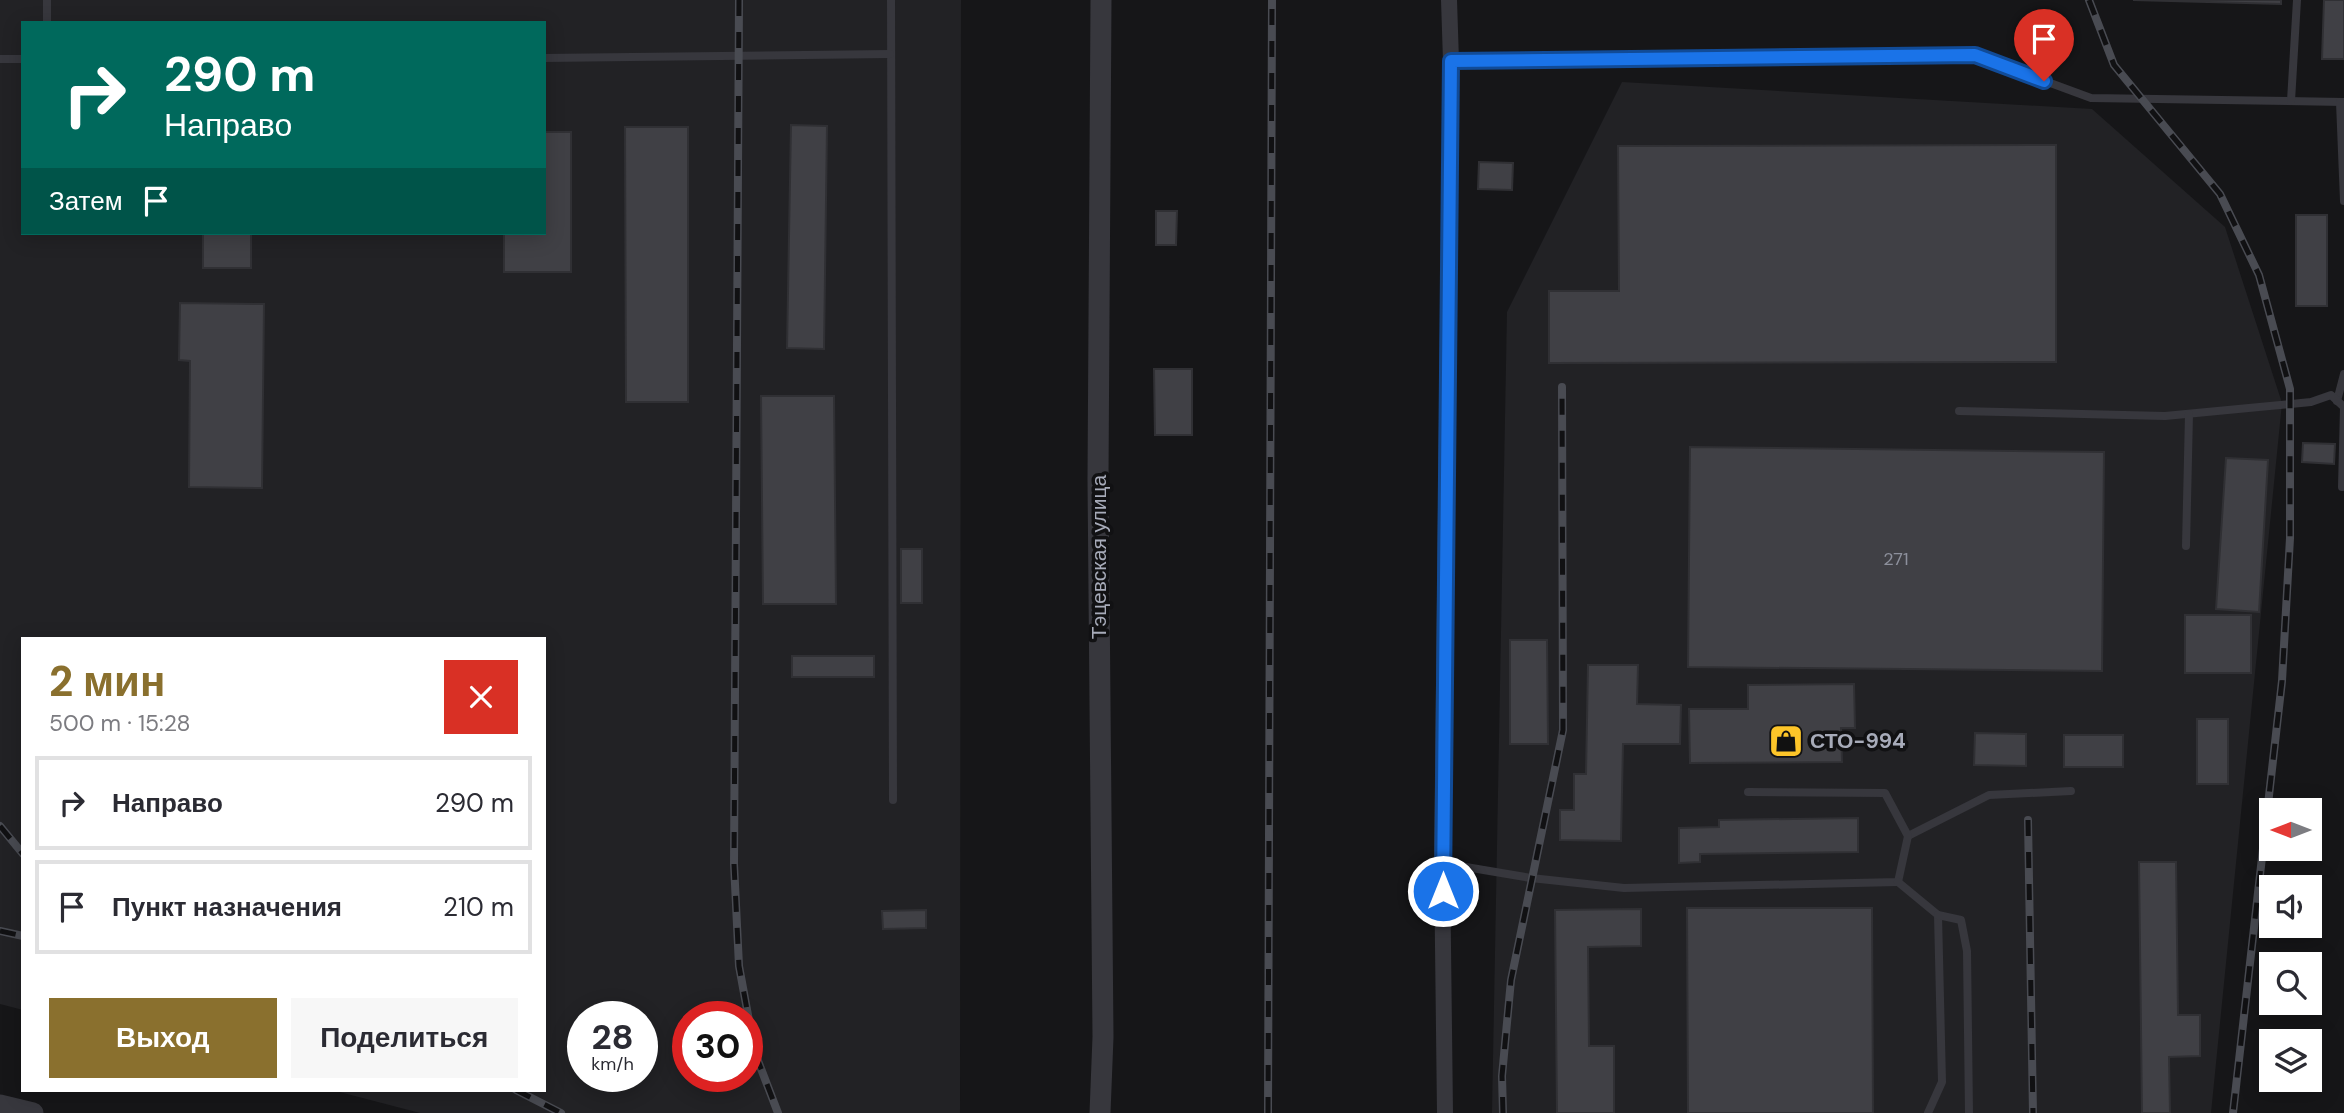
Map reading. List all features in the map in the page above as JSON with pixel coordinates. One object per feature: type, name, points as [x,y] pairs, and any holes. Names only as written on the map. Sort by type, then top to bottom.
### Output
[{"type":"street","name":"Тэцевская улица","points":[[1100,1113],[1104,1037],[1098,479],[1101,0]]},
{"type":"street","points":[[1445,1113],[1443,863],[1451,61],[1449,0]]},
{"type":"street","points":[[0,1105],[33,1113]]},
{"type":"lane","points":[[47,0],[47,21]]},
{"type":"lane","points":[[891,0],[893,800]]},
{"type":"lane","points":[[2291,101],[2297,0]]},
{"type":"lane","points":[[546,58],[890,54]]},
{"type":"lane","points":[[1451,61],[1975,55],[2091,98],[2342,102],[2344,201]]},
{"type":"lane","points":[[0,59],[21,59]]},
{"type":"lane","points":[[2337,401],[2344,374]]},
{"type":"lane","points":[[1959,411],[2165,416],[2311,402],[2331,396],[2344,407],[2342,487]]},
{"type":"lane","points":[[2186,546],[2189,414]]},
{"type":"lane","points":[[1908,836],[1989,795],[2071,791]]},
{"type":"lane","points":[[1748,792],[1885,793],[1908,836],[1898,882]]},
{"type":"lane","points":[[1443,863],[1531,878],[1624,888],[1898,882],[1938,915],[1961,920],[1967,951],[1969,1113]]},
{"type":"lane","points":[[1928,1113],[1942,1082],[1938,915]]},
{"type":"shaded area","points":[[0,0],[961,0],[960,1113],[420,1113],[340,1092],[546,1092],[546,637],[21,637],[21,1009],[0,1004]]},
{"type":"shaded area","points":[[1622,82],[2092,109],[2225,227],[2282,403],[2211,1113],[1492,1113],[1507,312]]},
{"type":"building","points":[[2133,0],[2281,0],[2281,4]]},
{"type":"building","points":[[2324,0],[2344,0],[2344,59],[2322,59]]},
{"type":"building","points":[[791,125],[827,126],[824,349],[787,348]]},
{"type":"building","points":[[625,127],[688,127],[688,402],[626,402]]},
{"type":"building","points":[[546,132],[571,132],[571,272],[504,272],[504,235],[546,235]]},
{"type":"building","points":[[2056,145],[2056,362],[1549,363],[1549,291],[1619,291],[1618,146]]},
{"type":"building","points":[[1479,162],[1513,163],[1512,190],[1478,189]]},
{"type":"building","points":[[1156,211],[1177,211],[1176,245],[1156,245]]},
{"type":"building","points":[[2296,215],[2327,215],[2327,306],[2296,306]]},
{"type":"building","points":[[203,235],[251,235],[251,268],[203,268]]},
{"type":"building","points":[[180,303],[264,304],[262,488],[189,487],[190,361],[179,360]]},
{"type":"building","points":[[1154,369],[1192,369],[1192,435],[1155,435]]},
{"type":"building","points":[[761,396],[834,396],[836,604],[763,604]]},
{"type":"building","points":[[2303,443],[2335,444],[2334,464],[2302,462]]},
{"type":"building","points":[[1690,447],[2104,452],[2102,671],[1688,667]]},
{"type":"building","points":[[2226,458],[2268,460],[2259,612],[2216,609]]},
{"type":"building","points":[[901,549],[922,549],[922,603],[901,603]]},
{"type":"building","points":[[2185,615],[2251,615],[2251,673],[2185,673]]},
{"type":"building","points":[[1510,640],[1547,640],[1548,744],[1510,744]]},
{"type":"building","points":[[792,656],[874,656],[874,677],[792,677]]},
{"type":"building","points":[[1588,665],[1638,665],[1637,704],[1681,705],[1680,744],[1623,744],[1621,841],[1560,840],[1560,810],[1574,810],[1574,774],[1586,774]]},
{"type":"building","points":[[1854,684],[1855,728],[1841,728],[1842,762],[1690,763],[1689,709],[1748,709],[1748,685]]},
{"type":"building","points":[[2197,719],[2228,719],[2228,784],[2197,784]]},
{"type":"building","points":[[1975,733],[2026,734],[2026,766],[1974,765]]},
{"type":"building","points":[[2064,735],[2123,735],[2123,767],[2064,767]]},
{"type":"building","points":[[1858,818],[1858,852],[1700,854],[1700,862],[1679,863],[1679,828],[1719,827],[1719,820]]},
{"type":"building","points":[[2139,862],[2176,862],[2178,1015],[2200,1015],[2200,1056],[2169,1057],[2170,1113],[2142,1113]]},
{"type":"building","points":[[1687,908],[1872,908],[1873,1113],[1688,1113]]},
{"type":"building","points":[[1641,909],[1641,946],[1588,947],[1589,1046],[1614,1046],[1614,1113],[1557,1113],[1555,910]]},
{"type":"building","points":[[926,910],[926,928],[883,929],[882,911]]},
{"type":"railway","points":[[739,0],[734,864],[739,966],[755,1053],[778,1113]]},
{"type":"railway","points":[[1268,1113],[1272,0]]},
{"type":"railway","points":[[2089,0],[2114,65],[2220,194],[2259,275],[2290,389],[2290,538],[2282,681],[2233,1113]]},
{"type":"railway","points":[[1503,1113],[1502,1076],[1511,980],[1563,730],[1562,387]]},
{"type":"railway","points":[[2028,820],[2033,1113]]},
{"type":"railway","points":[[0,826],[21,852]]},
{"type":"railway","points":[[0,931],[21,936]]},
{"type":"railway","points":[[520,1092],[561,1113]]},
{"type":"place","name":"СТО-994","points":[[1786,741]]},
{"type":"route","points":[[1443,891],[1451,61],[1975,55],[2044,81]]}]
